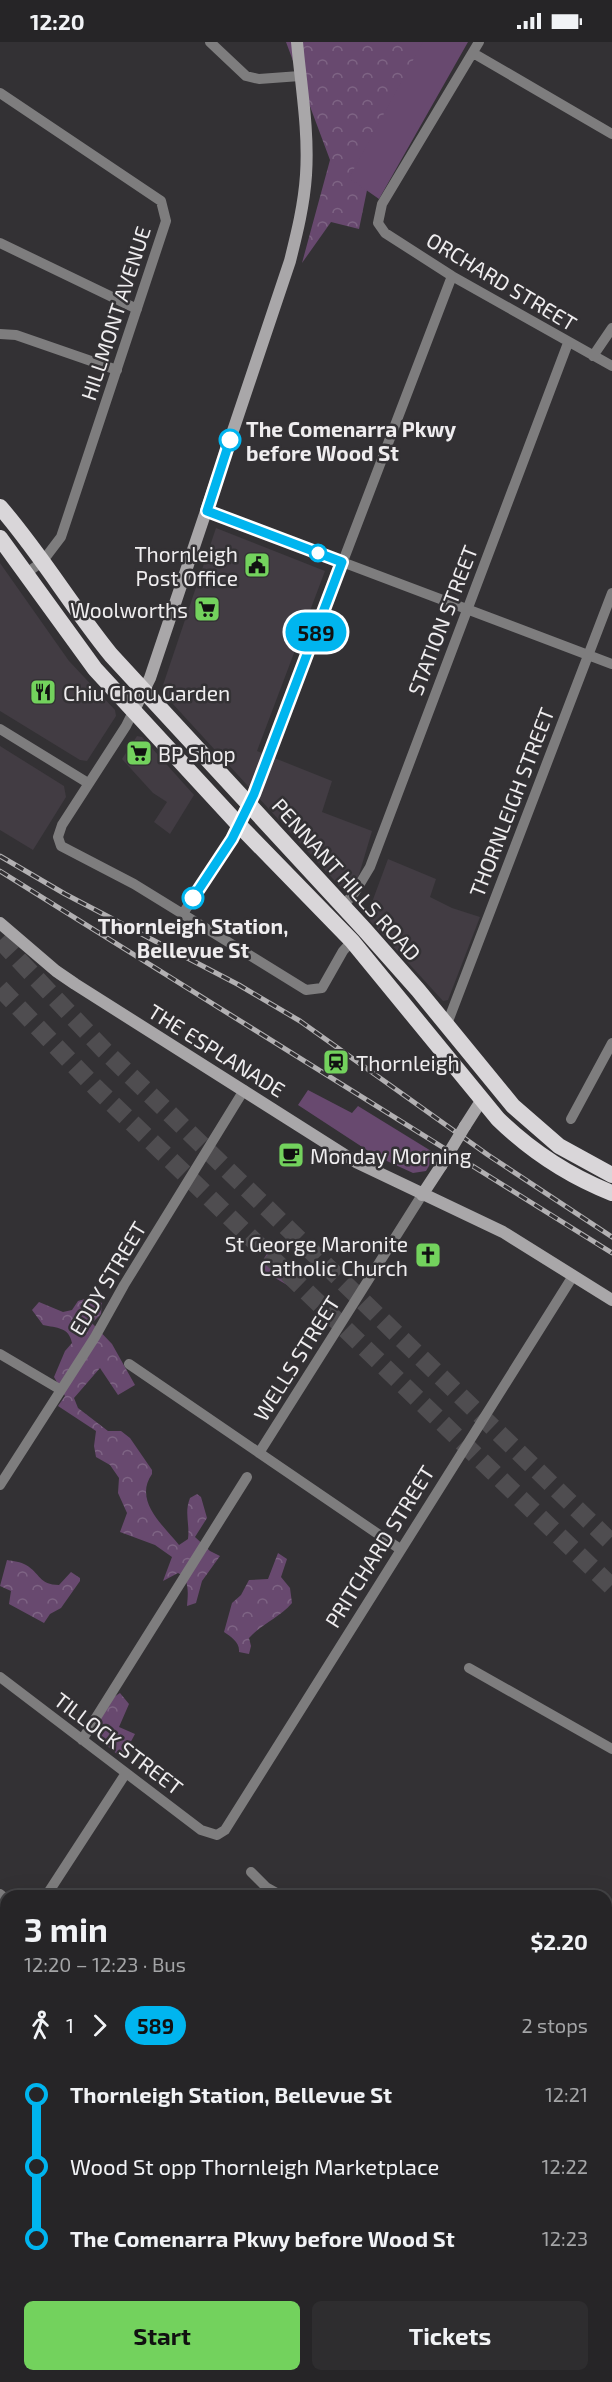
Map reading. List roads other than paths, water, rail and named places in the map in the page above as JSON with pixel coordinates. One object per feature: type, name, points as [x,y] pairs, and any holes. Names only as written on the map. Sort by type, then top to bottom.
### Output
[{"type":"highway","name":"PENNANT HILLS ROAD","points":[[0,507],[21,531],[92,632],[143,692],[343,906],[447,1024],[486,1076],[530,1124],[559,1146],[612,1175]]},
{"type":"highway","name":"PENNANT HILLS ROAD","points":[[0,538],[73,642],[133,712],[352,941],[481,1101],[518,1139],[549,1162],[612,1193]]},
{"type":"highway","points":[[463,1045],[485,1091],[481,1101]]},
{"type":"main road","points":[[133,712],[150,678],[297,235],[306,174],[306,141],[297,42]]},
{"type":"main road","name":"THE ESPLANADE","points":[[0,923],[65,977],[356,1162],[503,1232],[612,1300]]},
{"type":"main road","name":"WELLS STREET","points":[[423,1195],[481,1101]]},
{"type":"street","points":[[210,42],[246,76],[259,79],[300,76]]},
{"type":"street","points":[[479,42],[473,53],[612,134]]},
{"type":"street","name":"ORCHARD STREET","points":[[473,53],[382,204],[378,223],[385,233],[452,276],[612,366]]},
{"type":"street","name":"HILLMONT AVENUE","points":[[0,93],[161,201],[166,220],[61,537],[42,562],[25,574]]},
{"type":"street","points":[[0,243],[136,309]]},
{"type":"street","points":[[182,915],[232,839],[249,805],[452,276]]},
{"type":"street","points":[[593,356],[612,328]]},
{"type":"street","points":[[0,334],[16,334],[117,369]]},
{"type":"street","name":"STATION STREET","points":[[343,906],[355,892],[370,867],[568,343]]},
{"type":"street","points":[[207,511],[612,664]]},
{"type":"street","name":"THORNLEIGH STREET","points":[[447,1024],[612,593]]},
{"type":"street","points":[[133,712],[59,831],[58,842],[65,849],[125,879],[306,990],[322,988],[343,951],[352,941]]},
{"type":"street","points":[[0,729],[88,783]]},
{"type":"street","points":[[571,1119],[612,1043]]},
{"type":"street","name":"EDDY STREET","points":[[0,1485],[95,1337],[244,1090]]},
{"type":"street","name":"WELLS STREET","points":[[259,1453],[423,1195]]},
{"type":"street","name":"PRITCHARD STREET","points":[[217,1835],[225,1830],[573,1276]]},
{"type":"street","points":[[0,1354],[61,1390]]},
{"type":"street","points":[[129,1364],[400,1550]]},
{"type":"street","points":[[82,1740],[247,1477]]},
{"type":"street","points":[[469,1668],[612,1749]]},
{"type":"street","name":"TILLOCK STREET","points":[[0,1677],[201,1830],[217,1835]]},
{"type":"street","points":[[50,1890],[126,1773]]},
{"type":"street","points":[[251,1872],[271,1890]]},
{"type":"tunnel","points":[[0,940],[104,1050],[612,1543]]},
{"type":"tunnel","points":[[0,988],[96,1088],[612,1587]]},
{"type":"railway","points":[[0,856],[65,894],[239,985],[300,1021],[488,1155],[612,1237]]},
{"type":"railway","points":[[0,871],[612,1253]]},
{"type":"place","name":"The Comenarra Pkwy before Wood St","points":[[230,440]]},
{"type":"place","name":"Thornleigh Post Office","points":[[257,565]]},
{"type":"place","name":"Woolworths","points":[[207,609]]},
{"type":"place","name":"Chiu Chou Garden","points":[[43,692]]},
{"type":"place","name":"BP Shop","points":[[139,753]]},
{"type":"place","name":"Thornleigh Station, Bellevue St","points":[[193,898]]},
{"type":"place","name":"Thornleigh","points":[[336,1062]]},
{"type":"place","name":"Monday Morning","points":[[291,1155]]},
{"type":"place","name":"St George Maronite Catholic Church","points":[[428,1255]]}]
